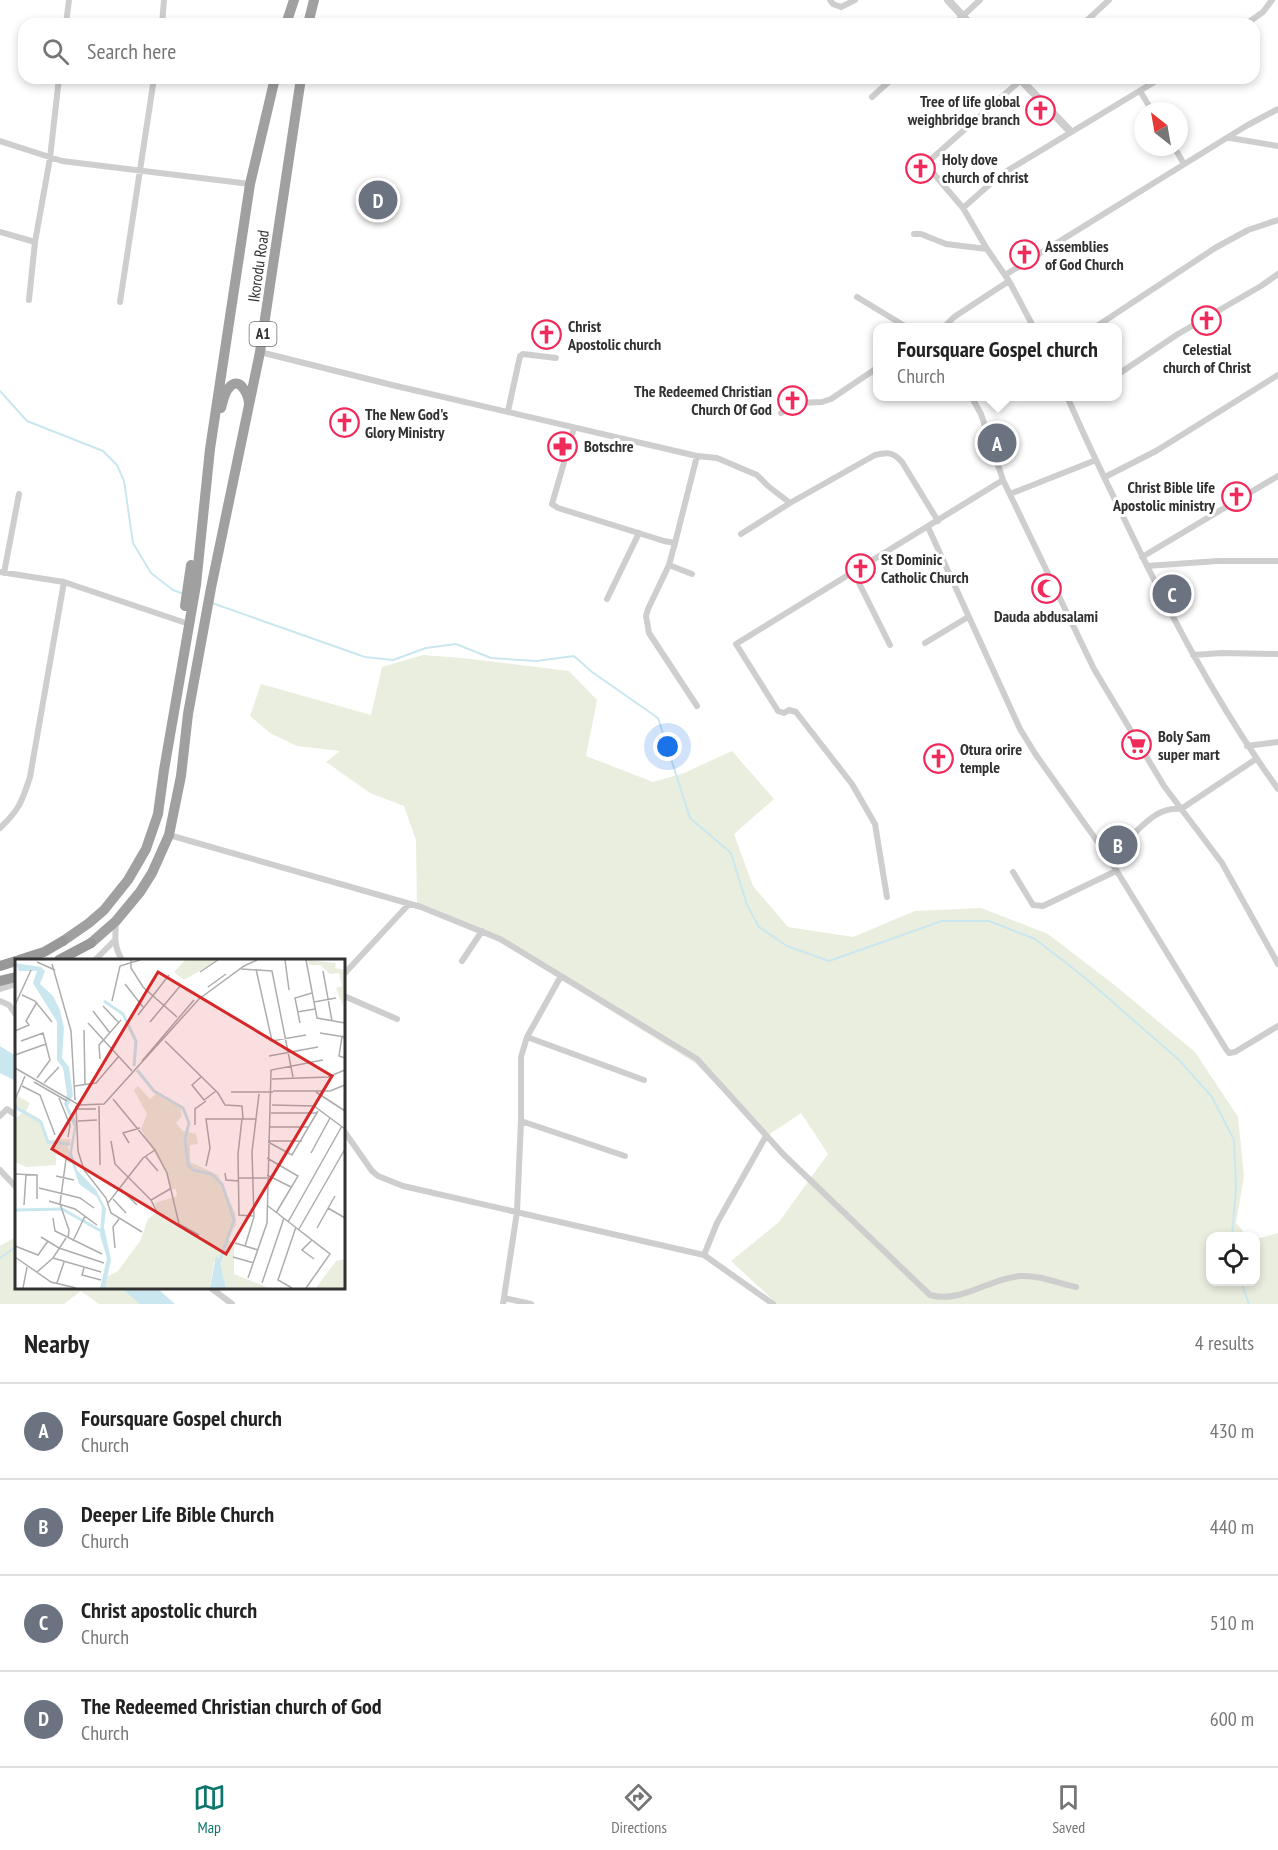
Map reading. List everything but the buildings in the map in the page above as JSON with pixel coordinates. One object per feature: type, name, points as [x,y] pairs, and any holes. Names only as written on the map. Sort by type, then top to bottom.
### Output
[{"type":"highway","points":[[288,18],[294,0]]},
{"type":"highway","points":[[310,18],[314,0]]},
{"type":"highway","name":"Ikorodu Road","points":[[24,959],[44,952],[63,941],[104,910],[136,867],[146,849],[158,814],[250,184],[274,84]]},
{"type":"highway","name":"Ikorodu Road","points":[[61,959],[91,943],[116,921],[152,873],[169,835],[181,776],[188,714],[260,352],[300,84]]},
{"type":"highway","points":[[210,449],[227,390],[232,384],[241,385],[244,388],[248,394],[249,407]]},
{"type":"highway","name":"Ikorodu Road","points":[[0,966],[15,962]]},
{"type":"highway","points":[[0,981],[15,977]]},
{"type":"street","points":[[67,18],[69,0]]},
{"type":"street","points":[[162,18],[164,0]]},
{"type":"street","points":[[830,0],[841,8],[855,0]]},
{"type":"street","points":[[948,0],[963,16]]},
{"type":"street","points":[[961,18],[981,0]]},
{"type":"street","points":[[1090,18],[1109,0]]},
{"type":"street","points":[[1254,18],[1263,12],[1272,0]]},
{"type":"street","points":[[28,300],[35,242],[50,158],[58,84]]},
{"type":"street","points":[[120,302],[153,84]]},
{"type":"street","points":[[872,97],[886,84]]},
{"type":"street","points":[[1015,84],[929,161],[928,166],[963,208],[1007,278],[1032,323]]},
{"type":"street","points":[[1026,84],[1070,131]]},
{"type":"street","points":[[963,208],[1010,169],[1151,84]]},
{"type":"street","points":[[1140,91],[1147,102]]},
{"type":"street","points":[[947,323],[1007,278],[1184,164],[1278,109]]},
{"type":"street","points":[[1229,138],[1278,146]]},
{"type":"street","points":[[0,141],[62,161],[250,184]]},
{"type":"street","points":[[1179,156],[1184,164]]},
{"type":"street","points":[[1100,323],[1215,248],[1248,230],[1278,220]]},
{"type":"street","points":[[0,232],[35,242]]},
{"type":"street","points":[[914,234],[921,234],[946,244],[987,249]]},
{"type":"street","points":[[1122,372],[1178,334],[1278,274]]},
{"type":"street","points":[[857,297],[901,323]]},
{"type":"street","points":[[260,352],[574,428],[697,456],[717,458],[757,475],[790,503]]},
{"type":"street","points":[[508,411],[520,356],[523,354],[556,358]]},
{"type":"street","points":[[781,413],[799,403],[822,402],[831,399],[873,371]]},
{"type":"street","points":[[1104,477],[1156,451],[1278,375]]},
{"type":"street","points":[[974,401],[1003,480],[1094,669],[1164,786],[1222,863],[1278,964]]},
{"type":"street","points":[[1069,401],[1142,557],[1193,655],[1247,746],[1278,789]]},
{"type":"street","points":[[574,428],[552,504],[558,508],[675,543]]},
{"type":"street","points":[[741,534],[790,503],[875,455],[888,453],[895,454],[902,462],[938,521]]},
{"type":"street","points":[[697,456],[669,565],[648,609],[646,623],[649,633],[697,706]]},
{"type":"street","points":[[1010,494],[1096,460]]},
{"type":"street","points":[[1142,557],[1278,476]]},
{"type":"street","points":[[887,897],[875,824],[858,794],[796,712],[778,711],[736,644],[1003,480]]},
{"type":"street","points":[[19,494],[2,572],[64,582],[186,614]]},
{"type":"street","points":[[928,527],[1025,738],[1107,855],[1226,1049],[1229,1053],[1235,1052],[1278,1026]]},
{"type":"street","points":[[607,599],[639,533]]},
{"type":"street","points":[[1147,566],[1218,561],[1278,561]]},
{"type":"street","points":[[669,565],[692,574]]},
{"type":"street","points":[[854,573],[890,645]]},
{"type":"street","points":[[0,828],[14,815],[22,803],[30,777],[64,582]]},
{"type":"street","points":[[925,643],[968,617]]},
{"type":"street","points":[[1193,655],[1278,654]]},
{"type":"street","points":[[1247,746],[1278,742]]},
{"type":"street","points":[[1107,855],[1150,819],[1169,810],[1181,809],[1256,759]]},
{"type":"street","points":[[169,835],[421,907],[500,939],[697,1059],[784,1155],[930,1295],[948,1298],[996,1281],[1019,1276],[1040,1278],[1076,1287]]},
{"type":"street","points":[[1013,872],[1033,905],[1043,906],[1116,871]]},
{"type":"street","points":[[345,973],[409,904]]},
{"type":"street","points":[[116,921],[114,941],[116,951],[122,959]]},
{"type":"street","points":[[462,961],[482,932]]},
{"type":"street","name":"Ikorodu Road","points":[[0,960],[40,951],[63,941]]},
{"type":"street","points":[[96,959],[114,941]]},
{"type":"street","name":"Ikorodu Road","points":[[68,959],[91,943]]},
{"type":"street","points":[[531,1304],[504,1301],[517,1212],[521,1057],[527,1037],[561,976]]},
{"type":"street","points":[[0,988],[15,983]]},
{"type":"street","points":[[345,996],[398,1019]]},
{"type":"street","points":[[0,1001],[9,1005],[15,1014]]},
{"type":"street","points":[[9,1005],[15,1003]]},
{"type":"street","points":[[527,1037],[644,1080]]},
{"type":"street","points":[[0,1115],[7,1109],[15,1114]]},
{"type":"street","points":[[521,1121],[625,1156]]},
{"type":"street","points":[[345,1132],[378,1176],[403,1186],[704,1255],[773,1304]]},
{"type":"street","points":[[704,1255],[717,1223],[766,1136]]},
{"type":"street","points":[[0,1170],[15,1186]]},
{"type":"street","points":[[214,1289],[232,1304]]},
{"type":"shaded area","points":[[423,655],[569,671],[597,700],[586,756],[653,782],[684,773],[732,751],[774,799],[734,834],[753,886],[788,927],[853,937],[915,911],[981,908],[1048,934],[1117,987],[1195,1052],[1238,1117],[1244,1176],[1236,1223],[1244,1232],[1206,1232],[1206,1286],[1260,1286],[1260,1238],[1278,1233],[1278,1304],[771,1304],[772,1299],[731,1261],[779,1222],[828,1154],[801,1113],[767,1136],[695,1063],[489,935],[417,907],[416,840],[404,806],[370,793],[326,762],[340,751],[297,746],[270,733],[250,716],[261,684],[371,715],[382,667]]},
{"type":"shaded area","points":[[15,1238],[15,1289],[122,1289],[140,1304],[99,1304],[81,1291],[64,1304],[0,1304],[0,1246]]},
{"type":"water","points":[[0,1046],[15,1055],[15,1080],[0,1073]]},
{"type":"water","points":[[122,1289],[158,1289],[175,1304],[140,1304]]},
{"type":"waterway","points":[[0,391],[27,421],[103,451],[117,465],[124,481],[133,543],[151,573],[173,590],[184,594]]},
{"type":"waterway","points":[[212,603],[365,657],[393,660],[426,648],[456,644],[491,658],[536,661],[574,656],[592,672],[658,718],[690,818],[731,853],[747,905],[759,927],[787,946],[829,961],[942,921],[989,921],[1035,939],[1084,977],[1179,1060],[1212,1097],[1234,1140],[1236,1187],[1232,1232]]},
{"type":"waterway","points":[[0,1258],[15,1248]]},
{"type":"waterway","points":[[1242,1286],[1249,1304]]},
{"type":"place","name":"Tree of life global weighbridge branch","points":[[1041,110]]},
{"type":"place","name":"Holy dove church of christ","points":[[921,168]]},
{"type":"place","name":"The Redeemed Christian church of God","points":[[378,200]]},
{"type":"place","name":"Assemblies of God Church","points":[[1024,255]]},
{"type":"place","name":"Celestial church of Christ","points":[[1207,321]]},
{"type":"place","name":"Christ Apostolic church","points":[[547,335]]},
{"type":"place","name":"The Redeemed Christian Church Of God","points":[[793,400]]},
{"type":"place","name":"The New God's Glory Ministry","points":[[344,423]]},
{"type":"place","name":"Foursquare Gospel church","points":[[997,443]]},
{"type":"place","name":"Botschre","points":[[563,446]]},
{"type":"place","name":"Christ Bible life Apostolic ministry","points":[[1236,496]]},
{"type":"place","name":"St Dominic Catholic Church","points":[[860,568]]},
{"type":"place","name":"Dauda abdusalami","points":[[1046,588]]},
{"type":"place","name":"Christ apostolic church","points":[[1172,594]]},
{"type":"place","name":"Boly Sam super mart","points":[[1137,745]]},
{"type":"place","name":"Otura orire temple","points":[[939,758]]},
{"type":"place","name":"Deeper Life Bible Church","points":[[1118,845]]}]
